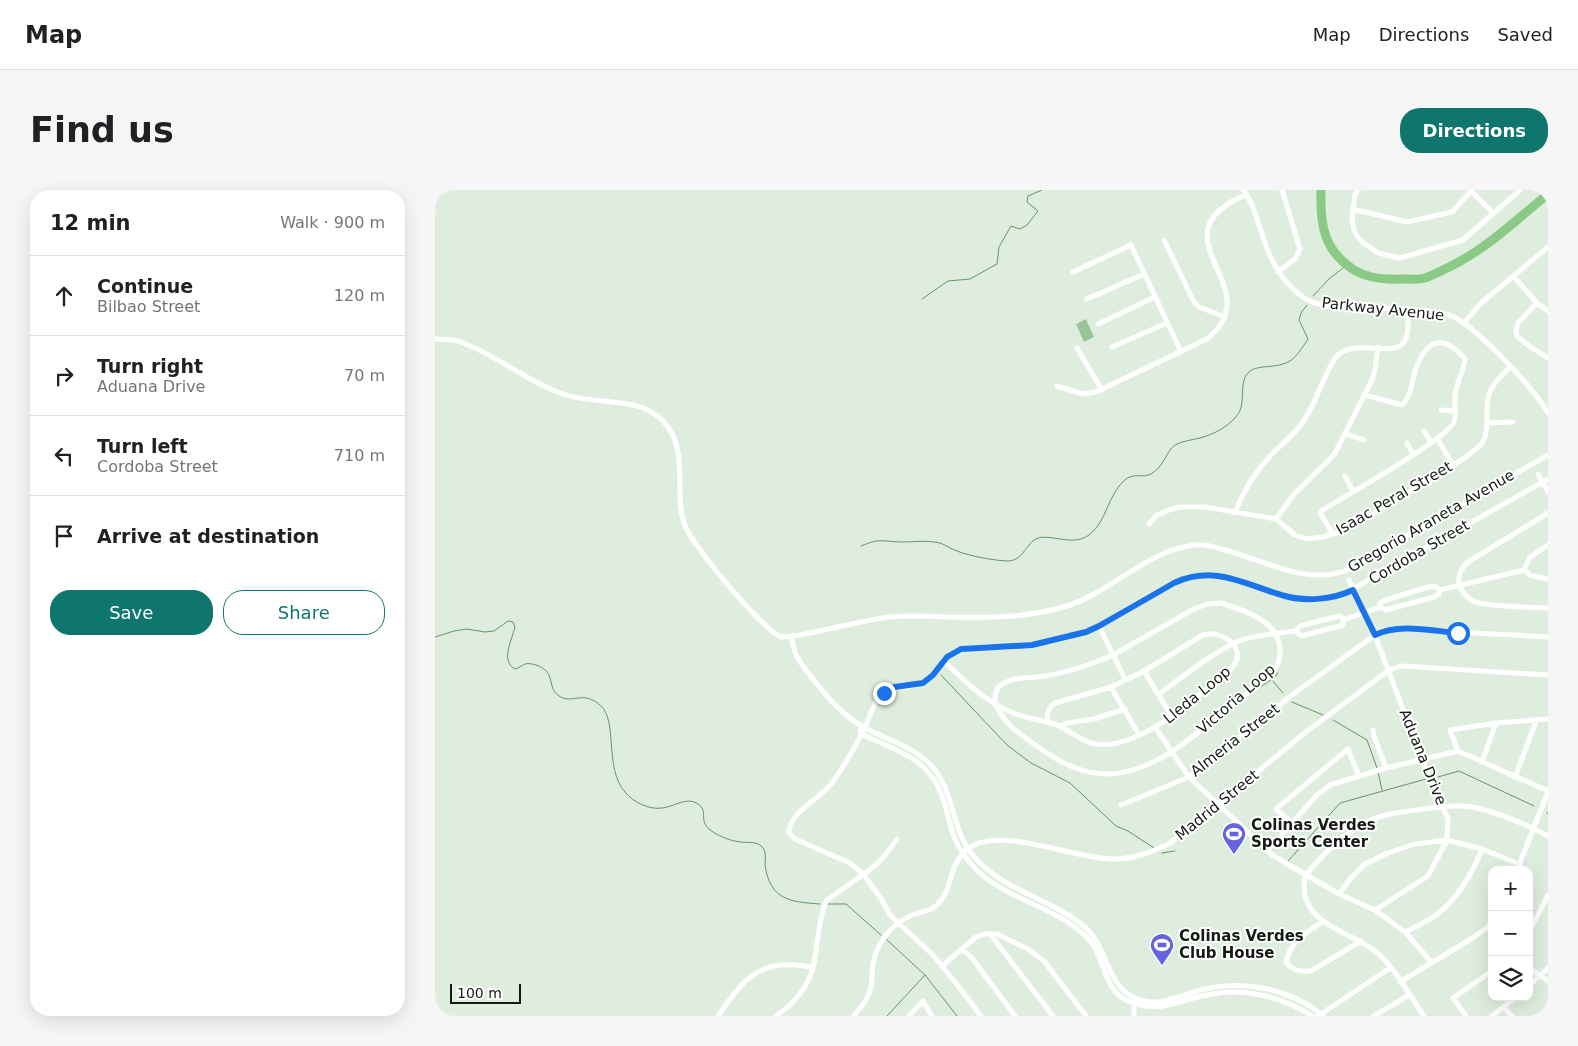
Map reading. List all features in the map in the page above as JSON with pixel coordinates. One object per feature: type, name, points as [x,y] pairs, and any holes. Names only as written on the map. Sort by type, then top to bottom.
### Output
[{"type":"street","name":"Parkway Avenue","points":[[1243,190],[1251,202],[1269,255],[1278,272],[1304,298],[1321,305],[1437,312],[1464,322],[1510,367],[1548,413]]},
{"type":"street","points":[[1278,272],[1296,258],[1300,249],[1282,190]]},
{"type":"street","points":[[1358,190],[1355,194],[1351,218],[1354,230],[1362,242],[1378,253],[1400,258],[1463,240],[1519,190]]},
{"type":"street","points":[[1352,209],[1407,222],[1452,212],[1471,190],[1493,213]]},
{"type":"street","points":[[1057,386],[1083,394],[1102,390],[1207,339],[1219,328],[1225,317],[1227,305],[1225,291],[1208,244],[1207,235],[1214,215],[1230,202],[1247,195]]},
{"type":"street","points":[[1164,240],[1194,302],[1199,307],[1225,317]]},
{"type":"street","points":[[1073,272],[1131,245],[1181,352]]},
{"type":"street","points":[[1464,322],[1481,303],[1548,247]]},
{"type":"street","points":[[1087,298],[1144,274]]},
{"type":"street","points":[[1513,276],[1537,303],[1548,311]]},
{"type":"street","points":[[1098,324],[1155,297]]},
{"type":"street","points":[[1537,303],[1518,323],[1516,331],[1517,336],[1548,358]]},
{"type":"street","points":[[1235,512],[1253,477],[1268,458],[1291,437],[1304,421],[1336,357],[1341,351],[1352,348],[1378,347],[1395,349],[1403,344],[1406,339],[1408,310]]},
{"type":"street","points":[[1112,347],[1167,323]]},
{"type":"street","points":[[435,339],[456,340],[507,364],[537,384],[567,395],[585,399],[626,403],[645,409],[658,416],[668,428],[678,450],[682,516],[690,537],[760,622],[778,636],[792,636],[792,646],[800,663],[836,706],[865,728],[915,752],[937,772],[945,787],[969,861],[988,880],[1080,931],[1096,950],[1111,986],[1117,994],[1143,1008],[1160,1010],[1207,995],[1241,993],[1260,995],[1284,1001],[1312,1016]]},
{"type":"street","points":[[1333,534],[1320,514],[1321,511],[1449,430],[1455,420],[1455,392],[1464,370],[1465,359],[1449,344],[1435,343],[1429,347],[1417,366],[1409,395],[1402,405],[1365,395]]},
{"type":"street","points":[[1149,524],[1157,515],[1169,510],[1205,507],[1276,519],[1294,494],[1334,455],[1365,395],[1375,370],[1378,347]]},
{"type":"street","points":[[1077,348],[1102,390]]},
{"type":"street","name":"Isaac Peral Street","points":[[1276,519],[1295,535],[1306,539],[1343,531],[1453,465],[1477,449],[1484,440],[1488,397],[1493,387],[1510,367]]},
{"type":"street","points":[[1441,410],[1454,411]]},
{"type":"street","points":[[1487,423],[1513,422]]},
{"type":"street","points":[[1424,431],[1431,442]]},
{"type":"street","points":[[1346,434],[1365,440]]},
{"type":"street","points":[[1437,438],[1453,465]]},
{"type":"street","points":[[1407,443],[1413,454]]},
{"type":"street","name":"Gregorio Araneta Avenue","points":[[792,636],[890,617],[1004,617],[1049,611],[1086,598],[1162,554],[1177,548],[1197,545],[1209,546],[1247,556],[1298,574],[1335,574],[1345,571],[1548,455]]},
{"type":"street","points":[[1538,474],[1545,481],[1548,492]]},
{"type":"street","points":[[1345,476],[1353,491]]},
{"type":"street","name":"Cordoba Street","points":[[864,876],[849,863],[829,852],[795,839],[789,833],[789,826],[796,815],[831,784],[862,734],[875,703],[884,693],[895,687],[923,683],[933,675],[943,660],[961,649],[1045,643],[1076,635],[1099,626],[1174,583],[1193,577],[1208,575],[1228,577],[1294,598],[1330,597],[1353,590],[1545,481]]},
{"type":"street","points":[[1548,513],[1468,562],[1461,571],[1459,579],[1460,586],[1465,595],[1475,602],[1548,608]]},
{"type":"street","points":[[1524,570],[1530,557],[1548,545]]},
{"type":"street","points":[[1440,590],[1524,570]]},
{"type":"street","points":[[1524,570],[1530,575],[1548,579]]},
{"type":"street","name":"Aduana Drive","points":[[1349,580],[1375,635],[1422,760],[1448,819],[1447,840],[1428,876],[1375,910]]},
{"type":"street","points":[[1379,607],[1383,601],[1431,586],[1436,586],[1440,590]]},
{"type":"street","points":[[1297,631],[1302,636],[1343,625],[1344,620],[1364,612],[1379,607],[1386,610],[1434,597],[1439,594],[1440,590]]},
{"type":"street","points":[[996,704],[995,697],[998,686],[1011,679],[1057,673],[1113,655],[1181,615],[1207,604],[1221,603],[1251,613],[1277,634]]},
{"type":"street","points":[[1159,694],[1209,657],[1241,640],[1297,631],[1300,626],[1339,616],[1343,617],[1344,620]]},
{"type":"street","points":[[1099,626],[1125,679]]},
{"type":"street","points":[[1375,635],[1384,630],[1402,628],[1548,638]]},
{"type":"street","name":"Lleda Loop","points":[[996,704],[1014,713],[1060,726],[1077,737],[1092,743],[1107,744],[1126,740],[1172,717],[1235,665],[1238,655],[1237,649],[1234,644],[1222,636],[1206,634],[1111,687],[1055,703],[1050,706],[1047,712],[1047,722]]},
{"type":"street","name":"Victoria Loop","points":[[996,704],[1007,722],[1017,732],[1066,765],[1086,772],[1101,774],[1126,772],[1171,752],[1275,668],[1281,648],[1277,634]]},
{"type":"street","name":"Almeria Street","points":[[1121,805],[1189,777],[1292,695],[1375,635]]},
{"type":"street","points":[[943,660],[961,677],[996,704]]},
{"type":"street","name":"Madrid Street","points":[[966,851],[978,843],[992,840],[1043,846],[1110,859],[1151,853],[1169,844],[1306,732],[1389,670],[1401,666],[1548,675]]},
{"type":"street","points":[[1144,670],[1172,717]]},
{"type":"street","points":[[1111,687],[1139,735]]},
{"type":"street","points":[[1060,726],[1067,723],[1094,719],[1125,709]]},
{"type":"street","points":[[1515,777],[1537,719]]},
{"type":"street","points":[[1458,751],[1450,730],[1495,723],[1548,719]]},
{"type":"street","points":[[855,722],[862,734],[918,762],[932,776],[943,800],[954,835],[966,851],[994,875],[1069,916],[1089,931],[1104,953],[1112,976],[1118,985],[1133,997],[1154,1003],[1206,989],[1235,985],[1255,986],[1290,996],[1320,1015],[1390,968]]},
{"type":"street","points":[[1482,762],[1495,723]]},
{"type":"street","points":[[1155,727],[1189,777],[1267,851],[1305,876],[1375,910],[1405,932],[1432,963]]},
{"type":"street","points":[[1373,730],[1373,736],[1385,768]]},
{"type":"street","points":[[1292,823],[1276,808],[1348,749],[1359,776]]},
{"type":"street","points":[[1267,851],[1317,795],[1330,785],[1385,768],[1458,751],[1548,792],[1518,866]]},
{"type":"street","points":[[1424,1016],[1377,952],[1361,941],[1323,921],[1315,914],[1305,898],[1305,876],[1318,859],[1336,843],[1358,827],[1385,815],[1442,806],[1483,809],[1533,828],[1548,836]]},
{"type":"street","points":[[775,1016],[796,999],[808,982],[813,967],[818,932],[825,904],[864,876],[885,856],[897,839]]},
{"type":"street","points":[[1339,894],[1349,879],[1365,864],[1388,853],[1415,844],[1447,840],[1482,849],[1516,866]]},
{"type":"street","points":[[1405,932],[1436,915],[1455,896],[1472,873],[1482,849]]},
{"type":"street","points":[[854,1016],[867,1000],[871,987],[873,958],[884,937],[897,922],[935,906],[946,893],[954,867],[966,851]]},
{"type":"street","points":[[864,876],[897,922],[942,966],[981,1016]]},
{"type":"street","points":[[1533,924],[1548,894]]},
{"type":"street","points":[[1323,921],[1299,938],[1292,946],[1286,962],[1289,966],[1303,972],[1311,971],[1361,941]]},
{"type":"street","points":[[1400,982],[1488,930]]},
{"type":"street","points":[[942,966],[977,937],[990,934],[1003,937],[1037,955],[1044,961],[1086,1016]]},
{"type":"street","points":[[990,934],[1053,1016]]},
{"type":"street","points":[[963,948],[1015,1016]]},
{"type":"street","points":[[718,1016],[738,988],[749,977],[760,970],[782,965],[813,967]]},
{"type":"street","points":[[1533,983],[1548,968]]},
{"type":"street","points":[[1533,971],[1548,982]]},
{"type":"street","points":[[1466,1016],[1453,998],[1488,974]]},
{"type":"street","points":[[1374,1016],[1409,995]]},
{"type":"street","points":[[909,1016],[923,1001],[932,1016]]},
{"type":"street","points":[[1492,1016],[1512,1001]]},
{"type":"street","points":[[1134,1004],[1134,1016]]},
{"type":"street","points":[[1504,1008],[1512,1016]]},
{"type":"green space","points":[[1086,319],[1094,337],[1084,342],[1076,324]]},
{"type":"waterway","points":[[922,299],[948,281],[970,279],[997,264],[999,247],[1011,226],[1020,229],[1027,225],[1038,211],[1027,202],[1028,196],[1042,190]]},
{"type":"waterway","points":[[1321,190],[1321,214],[1325,235],[1336,254],[1360,273],[1371,277],[1389,279],[1425,278],[1458,263],[1498,236],[1548,194]]},
{"type":"waterway","points":[[1313,296],[1329,279],[1347,265]]},
{"type":"waterway","points":[[861,546],[879,541],[940,543],[968,555],[1009,561],[1017,558],[1034,540],[1039,538],[1082,539],[1089,535],[1100,523],[1115,492],[1126,479],[1132,476],[1151,474],[1159,467],[1175,445],[1215,432],[1236,417],[1240,412],[1245,376],[1249,372],[1256,368],[1285,363],[1298,353],[1308,339],[1299,320],[1301,313],[1307,305]]},
{"type":"waterway","points":[[435,637],[467,629],[485,632],[494,631],[508,621],[513,622],[515,627],[508,650],[508,661],[515,669],[525,664],[536,665],[547,672],[553,688],[559,696],[569,699],[583,698],[595,701],[606,713],[611,734],[615,771],[619,782],[628,796],[652,808],[667,807],[689,801],[698,804],[703,810],[705,824],[713,832],[730,840],[755,843],[764,849],[765,865],[771,886],[783,897],[799,902],[820,904]]},
{"type":"waterway","points":[[1262,686],[1278,673]]},
{"type":"waterway","points":[[941,675],[1007,745],[1031,763],[1070,783],[1116,826],[1128,831],[1154,848]]},
{"type":"waterway","points":[[1272,680],[1283,693]]},
{"type":"waterway","points":[[1292,702],[1323,715]]},
{"type":"waterway","points":[[1333,720],[1367,740],[1377,768]]},
{"type":"waterway","points":[[1438,777],[1459,771],[1534,806]]},
{"type":"waterway","points":[[1378,772],[1382,790]]},
{"type":"waterway","points":[[1288,861],[1340,803],[1426,779]]},
{"type":"waterway","points":[[1162,853],[1175,851]]},
{"type":"waterway","points":[[828,904],[846,904],[881,935]]},
{"type":"waterway","points":[[887,940],[925,975],[957,1016]]},
{"type":"waterway","points":[[887,1016],[925,975]]},
{"type":"place","name":"Colinas Verdes Sports Center","points":[[1234,855]]},
{"type":"place","name":"Colinas Verdes Club House","points":[[1162,966]]},
{"type":"route","points":[[884,693],[895,687],[923,683],[933,675],[947,657],[961,649],[969,647],[990,648],[1032,645],[1076,635],[1099,626],[1174,583],[1183,579],[1208,575],[1228,577],[1294,598],[1330,597],[1353,590],[1375,635],[1384,630],[1402,628],[1458,633]]}]
